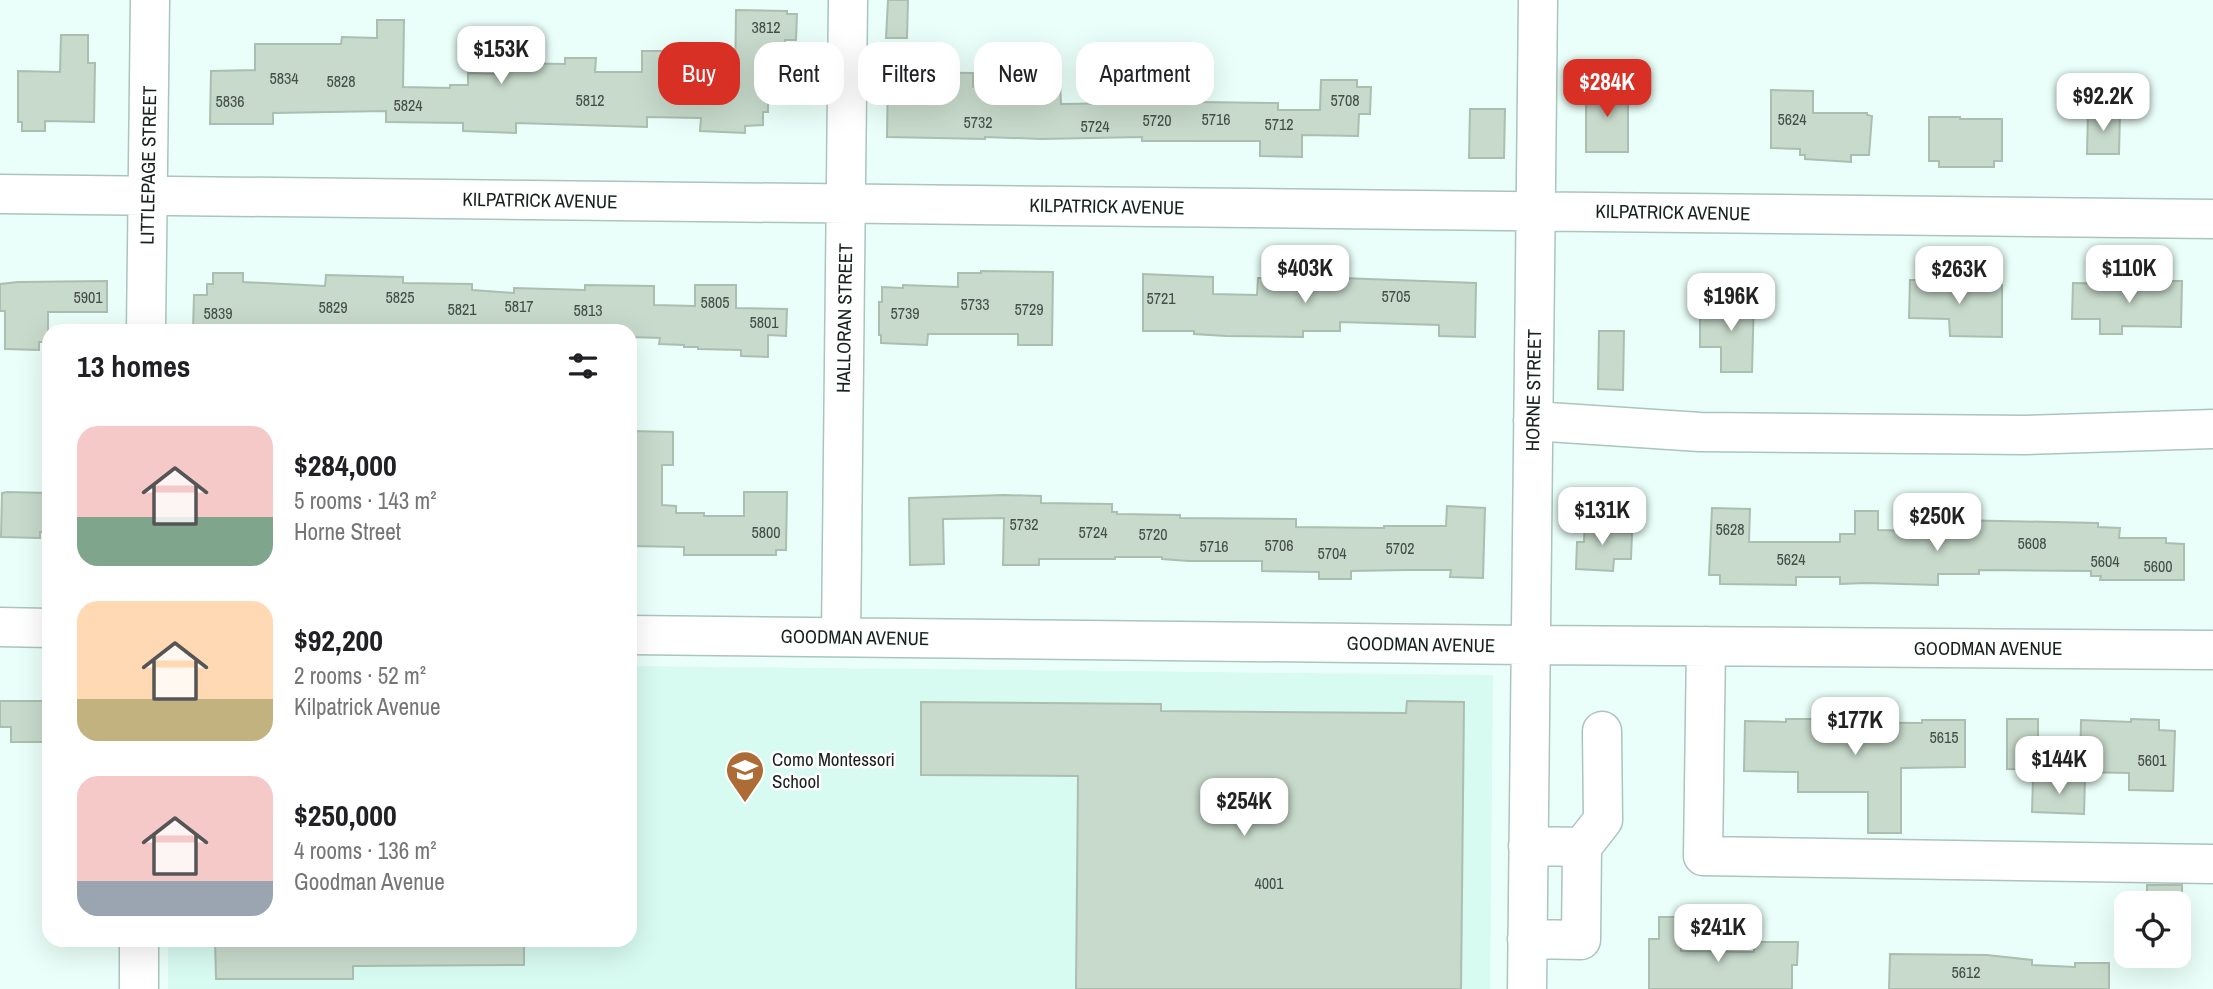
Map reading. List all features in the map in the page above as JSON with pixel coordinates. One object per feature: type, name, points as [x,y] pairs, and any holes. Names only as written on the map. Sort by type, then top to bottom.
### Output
[{"type":"street","name":"LITTLEPAGE STREET","points":[[146,324],[150,0]]},
{"type":"street","name":"HALLORAN STREET","points":[[841,637],[848,0]]},
{"type":"street","name":"HORNE STREET","points":[[1527,989],[1538,0]]},
{"type":"street","name":"KILPATRICK AVENUE","points":[[0,194],[2213,219]]},
{"type":"street","points":[[1533,421],[1687,431],[1805,433],[2026,435],[2213,429]]},
{"type":"street","points":[[0,628],[42,628]]},
{"type":"street","name":"GOODMAN AVENUE","points":[[637,635],[2213,650]]},
{"type":"street","points":[[1706,646],[1703,856],[2213,864]]},
{"type":"street","points":[[1527,939],[1581,940],[1582,847],[1603,820],[1602,731]]},
{"type":"street","points":[[1528,846],[1582,847]]},
{"type":"street","points":[[139,947],[139,989]]},
{"type":"shaded area","points":[[637,666],[1493,675],[1490,989],[168,989],[168,947],[637,947]]},
{"type":"building","points":[[888,0],[908,0],[907,38],[886,38]]},
{"type":"building","points":[[736,10],[787,11],[787,14],[797,14],[796,40],[754,42],[754,105],[768,105],[768,112],[763,112],[763,125],[745,126],[745,133],[700,131],[701,118],[647,117],[647,127],[516,123],[516,133],[463,131],[463,123],[386,122],[386,111],[273,113],[273,124],[210,124],[211,71],[255,70],[255,44],[341,44],[342,37],[377,38],[377,20],[404,20],[403,87],[450,88],[450,85],[468,85],[468,73],[501,74],[501,63],[565,64],[565,58],[596,58],[595,72],[642,72],[642,51],[658,51],[658,105],[740,105],[740,42],[736,42]]},
{"type":"building","points":[[61,35],[88,35],[88,63],[95,63],[94,122],[45,121],[45,131],[22,131],[22,122],[18,122],[18,71],[60,72]]},
{"type":"building","points":[[960,73],[973,73],[974,105],[1278,103],[1278,110],[1320,110],[1321,80],[1357,80],[1357,87],[1371,87],[1370,114],[1359,114],[1358,136],[1302,135],[1302,157],[1260,156],[1260,141],[1142,141],[1142,137],[887,137],[887,105],[960,105]]},
{"type":"building","points":[[1586,85],[1628,85],[1628,152],[1586,152]]},
{"type":"building","points":[[1771,90],[1813,91],[1813,113],[1867,113],[1872,116],[1869,155],[1851,155],[1851,162],[1805,159],[1805,155],[1800,155],[1800,149],[1771,148]]},
{"type":"building","points":[[1470,109],[1505,109],[1504,158],[1469,158]]},
{"type":"building","points":[[2088,111],[2120,112],[2119,154],[2087,154]]},
{"type":"building","points":[[1929,117],[2002,119],[2002,161],[1994,161],[1994,167],[1939,167],[1939,161],[1929,161]]},
{"type":"building","points":[[1318,271],[1342,271],[1342,278],[1476,283],[1475,337],[1439,336],[1439,325],[1340,322],[1340,331],[1303,331],[1303,337],[1143,331],[1143,274],[1213,277],[1213,294],[1257,295],[1258,278],[1318,278]]},
{"type":"building","points":[[1053,272],[1052,345],[1018,345],[1018,334],[928,334],[927,345],[881,343],[879,302],[882,302],[882,287],[958,287],[958,273]]},
{"type":"building","points":[[213,273],[243,273],[243,282],[325,286],[326,275],[403,277],[403,283],[472,284],[472,290],[514,293],[514,288],[585,290],[585,285],[654,286],[654,305],[695,306],[695,285],[736,285],[736,308],[787,309],[786,336],[768,335],[768,357],[741,356],[741,350],[698,349],[684,345],[659,344],[660,338],[637,337],[637,324],[193,324],[194,295],[207,295],[207,284],[213,284]]},
{"type":"building","points":[[1910,280],[1985,280],[1985,285],[2002,285],[2002,337],[1950,336],[1949,319],[1909,318]]},
{"type":"building","points":[[107,281],[107,312],[48,312],[48,324],[42,324],[39,350],[5,349],[5,311],[0,311],[0,284]]},
{"type":"building","points":[[2149,281],[2182,281],[2181,327],[2122,326],[2122,334],[2100,334],[2100,319],[2072,319],[2073,283],[2148,284]]},
{"type":"building","points":[[1725,295],[1754,296],[1752,372],[1721,372],[1721,347],[1700,347],[1700,309],[1725,310]]},
{"type":"building","points":[[1599,331],[1624,331],[1623,390],[1598,389]]},
{"type":"building","points":[[637,431],[673,432],[673,465],[662,465],[662,505],[676,506],[676,513],[744,516],[744,492],[787,492],[786,550],[776,550],[776,555],[684,555],[684,547],[637,546]]},
{"type":"building","points":[[2,493],[42,493],[40,538],[1,537]]},
{"type":"building","points":[[1041,496],[1041,503],[1112,504],[1112,512],[1117,514],[1180,515],[1180,518],[1296,519],[1296,527],[1446,526],[1447,506],[1485,508],[1483,578],[1450,577],[1451,570],[1407,570],[1351,571],[1351,579],[1319,579],[1319,572],[1262,571],[1262,561],[1188,561],[1162,557],[1039,559],[1039,565],[1003,565],[1004,518],[943,519],[944,564],[910,565],[909,498]]},
{"type":"building","points":[[1712,508],[1750,509],[1749,542],[1840,542],[1840,534],[1855,534],[1855,511],[1878,511],[1878,530],[1956,532],[1956,520],[2098,523],[2098,527],[2120,528],[2119,538],[2166,538],[2166,543],[2184,544],[2184,580],[2100,580],[2101,576],[2091,576],[2091,571],[1979,570],[1979,574],[1938,574],[1938,585],[1840,584],[1840,577],[1796,577],[1796,585],[1720,584],[1720,575],[1709,575]]},
{"type":"building","points":[[1585,518],[1605,518],[1605,532],[1632,533],[1631,559],[1614,559],[1613,571],[1576,569],[1577,542],[1584,542]]},
{"type":"building","points":[[0,701],[42,701],[42,742],[11,742],[11,727],[0,727]]},
{"type":"building","points":[[1407,701],[1464,702],[1461,989],[1076,989],[1078,776],[921,775],[921,702],[1161,704],[1161,711],[1406,713]]},
{"type":"building","points":[[1786,719],[1922,723],[1922,720],[1965,720],[1965,767],[1901,768],[1901,833],[1868,833],[1868,792],[1798,792],[1798,772],[1744,771],[1745,721],[1786,722]]},
{"type":"building","points":[[2007,719],[2038,719],[2038,770],[2007,769]]},
{"type":"building","points":[[2131,719],[2159,720],[2159,730],[2175,731],[2173,791],[2129,790],[2129,773],[2080,772],[2081,720],[2131,722]]},
{"type":"building","points":[[2033,778],[2085,778],[2084,814],[2032,812]]},
{"type":"building","points":[[2147,885],[2182,885],[2182,891],[2147,891]]},
{"type":"building","points":[[1659,917],[1681,917],[1681,951],[1754,952],[1754,942],[1798,942],[1797,965],[1792,965],[1792,989],[1649,989],[1649,939],[1659,939]]},
{"type":"building","points":[[215,947],[524,947],[524,965],[353,966],[353,979],[216,979]]},
{"type":"building","points":[[1890,954],[1987,955],[2032,960],[2032,965],[2075,967],[2075,963],[2109,963],[2109,989],[1889,989]]},
{"type":"place","name":"Como Montessori School","points":[[745,804]]}]
